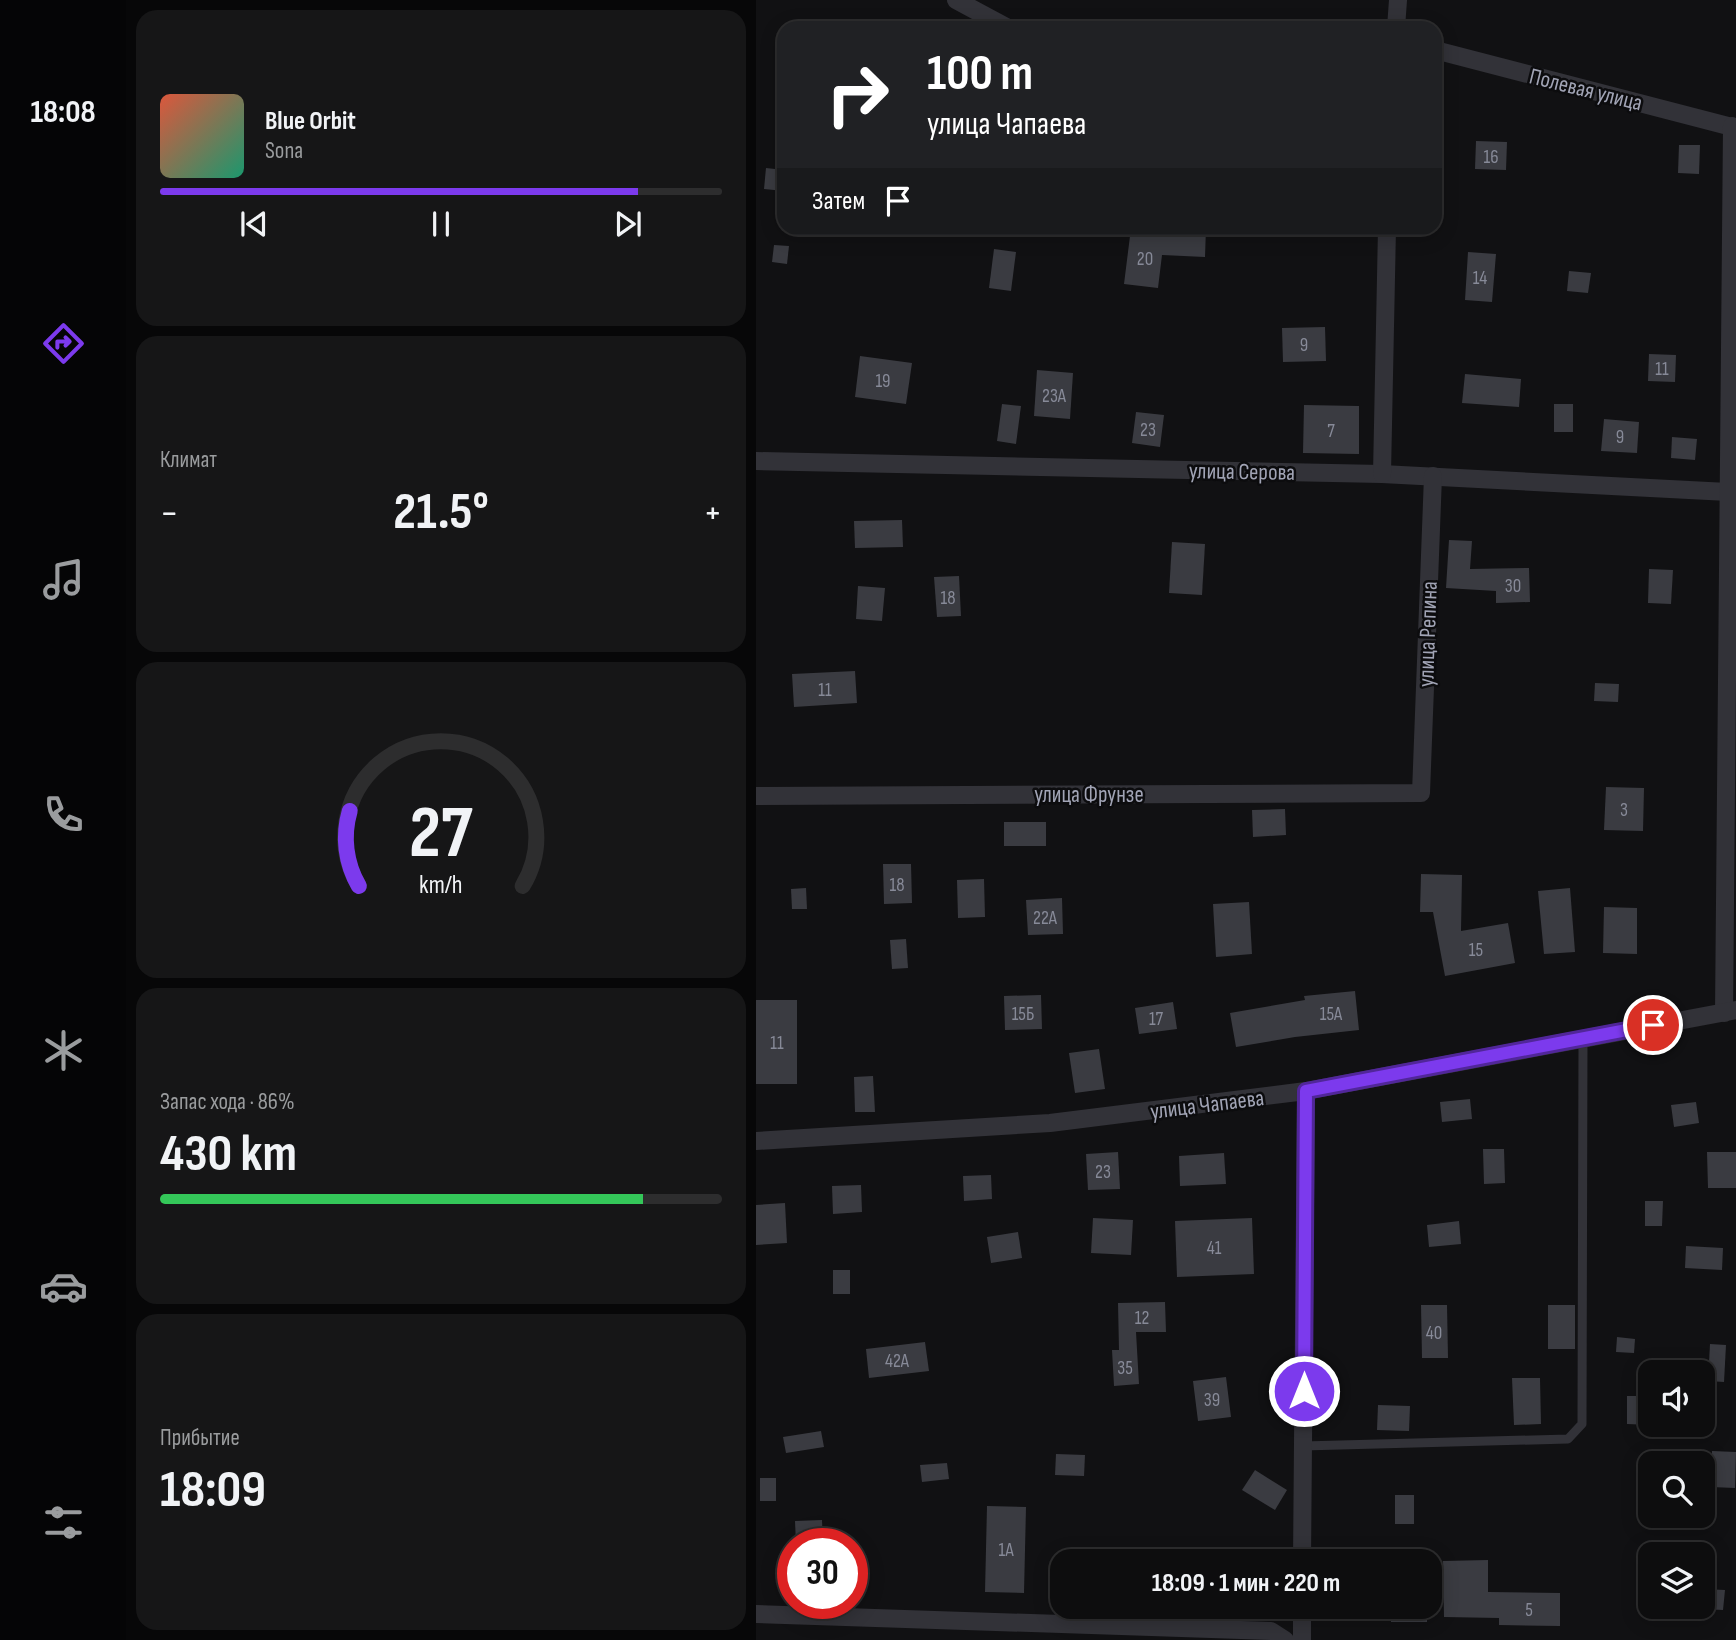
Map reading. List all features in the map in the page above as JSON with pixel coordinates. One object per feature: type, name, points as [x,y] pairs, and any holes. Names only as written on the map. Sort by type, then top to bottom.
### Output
[{"type":"street","points":[[956,0],[995,21]]},
{"type":"street","points":[[1396,21],[1398,0]]},
{"type":"street","name":"Полевая улица","points":[[1442,52],[1734,127]]},
{"type":"street","points":[[1730,1012],[1728,492],[1734,127]]},
{"type":"street","points":[[1382,474],[1387,235]]},
{"type":"street","name":"улица Серова","points":[[756,461],[1433,475],[1728,492]]},
{"type":"street","name":"улица Репина","points":[[1422,793],[1433,475]]},
{"type":"street","name":"улица Фрунзе","points":[[756,796],[1422,793]]},
{"type":"street","name":"улица Чапаева","points":[[756,1141],[1050,1123],[1306,1091],[1730,1012]]},
{"type":"street","points":[[1302,1549],[1306,1091]]},
{"type":"street","points":[[756,1614],[1272,1631],[1285,1640]]},
{"type":"street","points":[[1302,1619],[1302,1640]]},
{"type":"lane","points":[[1303,1446],[1568,1438],[1582,1424],[1583,1038]]},
{"type":"building","points":[[1476,141],[1507,142],[1506,170],[1475,169]]},
{"type":"building","points":[[1679,145],[1700,145],[1699,174],[1678,173]]},
{"type":"building","points":[[766,168],[777,169],[777,190],[764,189]]},
{"type":"building","points":[[1130,235],[1206,235],[1205,257],[1162,255],[1158,288],[1124,284]]},
{"type":"building","points":[[774,245],[789,246],[787,264],[772,262]]},
{"type":"building","points":[[994,249],[1016,252],[1011,291],[989,288]]},
{"type":"building","points":[[1468,252],[1496,254],[1492,302],[1465,300]]},
{"type":"building","points":[[1569,271],[1591,273],[1588,293],[1567,291]]},
{"type":"building","points":[[1325,327],[1326,361],[1283,362],[1282,328]]},
{"type":"building","points":[[1649,354],[1676,355],[1675,382],[1648,381]]},
{"type":"building","points":[[860,356],[912,363],[906,404],[855,397]]},
{"type":"building","points":[[1037,370],[1073,373],[1070,419],[1034,416]]},
{"type":"building","points":[[1465,374],[1521,379],[1519,407],[1462,403]]},
{"type":"building","points":[[1002,404],[1021,406],[1016,444],[997,441]]},
{"type":"building","points":[[1554,404],[1573,404],[1573,432],[1554,432]]},
{"type":"building","points":[[1304,405],[1359,406],[1359,454],[1303,453]]},
{"type":"building","points":[[1136,412],[1164,415],[1160,447],[1132,443]]},
{"type":"building","points":[[1604,419],[1639,422],[1637,453],[1601,451]]},
{"type":"building","points":[[1672,437],[1697,439],[1695,460],[1671,458]]},
{"type":"building","points":[[902,520],[903,547],[855,548],[854,521]]},
{"type":"building","points":[[1449,540],[1472,541],[1470,569],[1529,568],[1530,602],[1496,603],[1496,591],[1446,588]]},
{"type":"building","points":[[1172,542],[1205,544],[1202,595],[1169,593]]},
{"type":"building","points":[[1649,569],[1673,570],[1671,604],[1648,603]]},
{"type":"building","points":[[959,576],[961,616],[937,617],[934,577]]},
{"type":"building","points":[[858,586],[885,588],[882,621],[856,619]]},
{"type":"building","points":[[855,671],[857,703],[794,707],[792,674]]},
{"type":"building","points":[[1595,683],[1619,684],[1618,702],[1594,701]]},
{"type":"building","points":[[1606,787],[1644,788],[1643,831],[1604,830]]},
{"type":"building","points":[[1285,809],[1286,835],[1253,837],[1252,810]]},
{"type":"building","points":[[1004,822],[1046,822],[1046,846],[1004,846]]},
{"type":"building","points":[[883,864],[911,864],[912,903],[884,904]]},
{"type":"building","points":[[1421,874],[1462,875],[1461,931],[1508,923],[1515,963],[1445,976],[1433,912],[1420,912]]},
{"type":"building","points":[[984,879],[985,917],[958,918],[957,880]]},
{"type":"building","points":[[806,888],[807,909],[792,909],[791,889]]},
{"type":"building","points":[[1570,888],[1575,952],[1544,954],[1538,891]]},
{"type":"building","points":[[1062,898],[1063,934],[1028,935],[1026,900]]},
{"type":"building","points":[[1249,902],[1252,954],[1216,957],[1213,904]]},
{"type":"building","points":[[1604,907],[1637,908],[1637,954],[1603,953]]},
{"type":"building","points":[[906,939],[908,968],[892,969],[890,940]]},
{"type":"building","points":[[1355,991],[1359,1030],[1236,1047],[1230,1013],[1305,1000],[1304,996]]},
{"type":"building","points":[[1041,995],[1042,1029],[1005,1030],[1004,996]]},
{"type":"building","points":[[756,1000],[797,1000],[797,1084],[756,1084]]},
{"type":"building","points":[[1173,1002],[1177,1029],[1139,1034],[1135,1008]]},
{"type":"building","points":[[1099,1049],[1105,1089],[1075,1093],[1069,1053]]},
{"type":"building","points":[[873,1076],[875,1112],[855,1112],[854,1077]]},
{"type":"building","points":[[1470,1099],[1472,1119],[1442,1122],[1440,1102]]},
{"type":"building","points":[[1696,1102],[1699,1123],[1674,1127],[1671,1105]]},
{"type":"building","points":[[1483,1149],[1504,1149],[1505,1183],[1484,1184]]},
{"type":"building","points":[[1118,1152],[1120,1189],[1088,1190],[1086,1154]]},
{"type":"building","points":[[1707,1152],[1736,1152],[1736,1188],[1708,1188]]},
{"type":"building","points":[[1224,1153],[1226,1184],[1180,1186],[1179,1156]]},
{"type":"building","points":[[991,1175],[992,1199],[964,1201],[963,1176]]},
{"type":"building","points":[[861,1185],[862,1212],[833,1214],[832,1186]]},
{"type":"building","points":[[1645,1201],[1663,1201],[1662,1226],[1645,1226]]},
{"type":"building","points":[[785,1203],[787,1243],[756,1245],[756,1205]]},
{"type":"building","points":[[1093,1218],[1133,1220],[1131,1255],[1091,1253]]},
{"type":"building","points":[[1252,1218],[1254,1274],[1177,1277],[1175,1221]]},
{"type":"building","points":[[1459,1221],[1461,1244],[1429,1247],[1427,1225]]},
{"type":"building","points":[[1018,1232],[1022,1258],[991,1263],[987,1237]]},
{"type":"building","points":[[1686,1246],[1723,1248],[1722,1270],[1685,1268]]},
{"type":"building","points":[[833,1270],[850,1270],[850,1294],[833,1294]]},
{"type":"building","points":[[1165,1302],[1166,1332],[1136,1332],[1139,1384],[1114,1386],[1112,1350],[1119,1350],[1118,1303]]},
{"type":"building","points":[[1421,1305],[1447,1305],[1448,1358],[1422,1358]]},
{"type":"building","points":[[1548,1305],[1575,1305],[1575,1349],[1548,1349]]},
{"type":"building","points":[[1617,1337],[1635,1339],[1634,1353],[1616,1352]]},
{"type":"building","points":[[925,1342],[929,1371],[869,1378],[866,1349]]},
{"type":"building","points":[[1710,1344],[1726,1345],[1724,1382],[1715,1381],[1715,1360],[1709,1360]]},
{"type":"building","points":[[1226,1377],[1231,1417],[1198,1421],[1193,1381]]},
{"type":"building","points":[[1512,1378],[1540,1378],[1541,1424],[1514,1425]]},
{"type":"building","points":[[1627,1396],[1638,1396],[1638,1424],[1627,1424]]},
{"type":"building","points":[[1378,1405],[1410,1406],[1409,1431],[1377,1430]]},
{"type":"building","points":[[821,1431],[824,1447],[786,1453],[783,1437]]},
{"type":"building","points":[[1715,1451],[1736,1452],[1735,1488],[1715,1487]]},
{"type":"building","points":[[1056,1454],[1085,1455],[1084,1476],[1055,1475]]},
{"type":"building","points":[[947,1463],[949,1479],[922,1482],[920,1465]]},
{"type":"building","points":[[1255,1470],[1287,1490],[1275,1510],[1242,1490]]},
{"type":"building","points":[[760,1478],[776,1478],[776,1501],[760,1501]]},
{"type":"building","points":[[1395,1495],[1414,1495],[1414,1524],[1395,1524]]},
{"type":"building","points":[[987,1506],[1026,1507],[1024,1593],[985,1592]]},
{"type":"building","points":[[822,1520],[822,1528],[795,1528],[795,1521]]},
{"type":"building","points":[[1488,1560],[1488,1592],[1560,1593],[1560,1626],[1499,1625],[1499,1618],[1444,1617],[1443,1561]]},
{"type":"building","points":[[1715,1590],[1725,1590],[1723,1610],[1715,1610]]},
{"type":"building","points":[[1391,1619],[1427,1619],[1427,1622],[1391,1622]]},
{"type":"route","points":[[1304,1391],[1306,1091],[1653,1025]]}]
